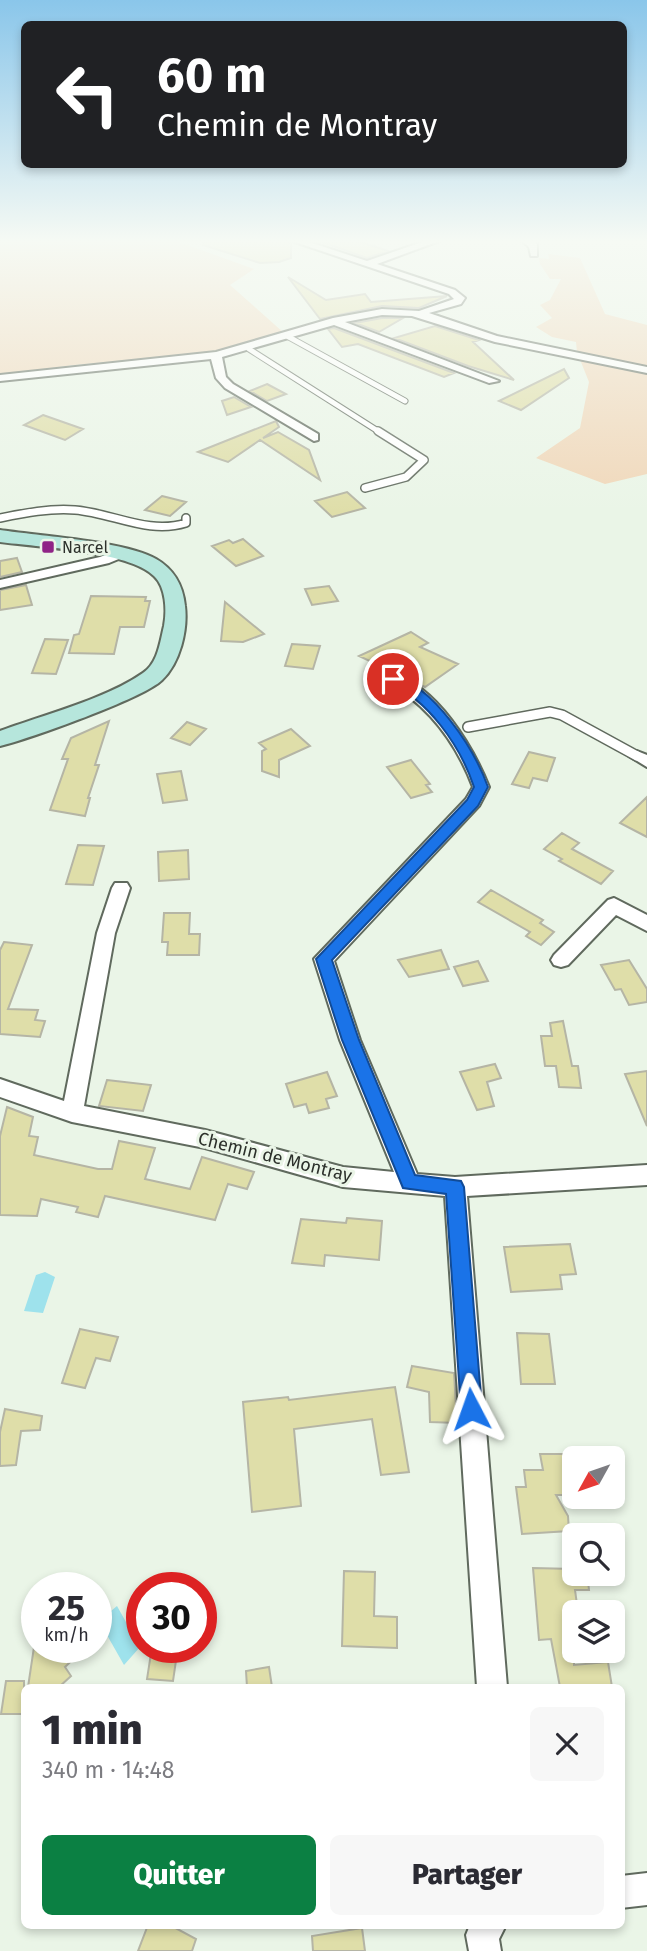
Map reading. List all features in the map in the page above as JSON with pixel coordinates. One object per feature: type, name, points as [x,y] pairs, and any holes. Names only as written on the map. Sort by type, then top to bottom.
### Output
[{"type":"street","points":[[0,378],[216,355],[249,349],[298,331]]},
{"type":"street","points":[[361,331],[493,381]]},
{"type":"street","points":[[472,331],[493,339],[647,370]]},
{"type":"street","points":[[216,355],[221,378],[229,386],[314,437]]},
{"type":"street","points":[[0,536],[121,553],[148,562],[163,573],[173,589],[176,618],[167,657],[154,676],[131,690],[0,739]]},
{"type":"street","points":[[0,583],[104,560],[121,553]]},
{"type":"street","points":[[393,679],[408,686],[433,705],[475,770],[481,787],[473,802],[324,959],[351,1040],[409,1182]]},
{"type":"street","points":[[72,1113],[106,933],[121,888]]},
{"type":"street","points":[[561,961],[614,905],[647,924]]},
{"type":"street","name":"Chemin de Montray","points":[[0,1088],[72,1113],[205,1139],[343,1177],[455,1187],[647,1175]]},
{"type":"street","points":[[455,1187],[492,1684]]},
{"type":"street","points":[[625,1892],[647,1889]]},
{"type":"street","points":[[485,1951],[482,1934],[487,1929]]},
{"type":"lane","points":[[286,335],[405,401]]},
{"type":"lane","points":[[249,349],[424,460],[406,477],[365,488]]},
{"type":"lane","points":[[0,518],[55,510],[76,510],[167,529],[186,523],[186,518]]},
{"type":"lane","points":[[468,727],[550,712],[562,715],[642,759]]},
{"type":"shaded area","points":[[0,331],[284,333],[213,353],[74,365],[0,375]]},
{"type":"shaded area","points":[[542,331],[647,331],[647,474],[605,484],[536,458],[580,428],[589,382],[577,352],[576,342],[552,337]]},
{"type":"water","points":[[45,1272],[55,1277],[43,1313],[24,1311],[36,1275]]},
{"type":"water","points":[[117,1606],[126,1622],[124,1665],[112,1644],[112,1610]]},
{"type":"building","points":[[330,331],[342,331],[454,373],[444,377],[358,344],[342,347]]},
{"type":"building","points":[[418,331],[451,331],[479,340],[473,342],[514,380],[468,366],[394,338]]},
{"type":"building","points":[[564,369],[569,378],[521,410],[499,401]]},
{"type":"building","points":[[267,384],[286,394],[267,401],[250,391]]},
{"type":"building","points":[[234,397],[251,407],[227,415],[222,401]]},
{"type":"building","points":[[43,415],[83,429],[65,440],[24,425]]},
{"type":"building","points":[[276,421],[279,427],[263,438],[278,432],[309,450],[320,480],[260,440],[228,462],[198,452]]},
{"type":"building","points":[[347,492],[365,508],[332,517],[315,501]]},
{"type":"building","points":[[162,496],[186,502],[170,516],[145,510]]},
{"type":"building","points":[[243,539],[263,556],[236,566],[212,546],[229,540],[233,543]]},
{"type":"building","points":[[17,558],[22,572],[0,577],[0,561]]},
{"type":"building","points":[[26,585],[32,605],[0,610],[0,590]]},
{"type":"building","points":[[329,586],[338,601],[312,605],[305,589]]},
{"type":"building","points":[[91,596],[146,597],[145,601],[150,601],[144,627],[120,627],[114,654],[69,653],[74,635],[79,634]]},
{"type":"building","points":[[225,602],[264,634],[243,642],[221,641]]},
{"type":"building","points":[[411,632],[428,643],[420,647],[458,664],[425,687],[359,656]]},
{"type":"building","points":[[45,639],[68,640],[56,674],[32,673]]},
{"type":"building","points":[[292,644],[320,646],[313,669],[285,666]]},
{"type":"building","points":[[109,721],[95,765],[99,765],[85,816],[50,810],[68,759],[62,759],[71,738]]},
{"type":"building","points":[[187,722],[206,729],[190,745],[171,738]]},
{"type":"building","points":[[291,729],[310,746],[279,760],[279,777],[262,771],[262,751],[266,749],[259,743]]},
{"type":"building","points":[[529,752],[555,758],[547,781],[533,778],[529,788],[512,784]]},
{"type":"building","points":[[411,760],[430,784],[426,785],[432,792],[411,798],[387,767]]},
{"type":"building","points":[[181,771],[187,800],[163,803],[157,774]]},
{"type":"building","points":[[647,797],[647,837],[620,823]]},
{"type":"building","points":[[562,833],[579,843],[572,849],[613,871],[601,884],[559,861],[562,859],[544,849]]},
{"type":"building","points":[[78,845],[104,846],[93,885],[66,884]]},
{"type":"building","points":[[188,850],[189,879],[159,881],[158,852]]},
{"type":"building","points":[[491,890],[543,920],[540,923],[554,932],[541,945],[526,936],[530,932],[478,902]]},
{"type":"building","points":[[164,913],[190,913],[189,934],[200,934],[199,955],[167,955],[168,942],[162,942]]},
{"type":"building","points":[[4,942],[32,945],[8,1009],[38,1010],[35,1020],[45,1021],[40,1037],[0,1034],[0,950]]},
{"type":"building","points":[[441,950],[449,969],[409,977],[398,960]]},
{"type":"building","points":[[629,960],[647,989],[647,1002],[629,1005],[621,989],[615,990],[601,965]]},
{"type":"building","points":[[478,961],[488,981],[463,986],[454,967]]},
{"type":"building","points":[[563,1021],[572,1066],[578,1066],[581,1088],[559,1087],[556,1066],[545,1066],[541,1036],[552,1036],[550,1023]]},
{"type":"building","points":[[495,1064],[501,1078],[487,1082],[494,1106],[477,1110],[460,1072]]},
{"type":"building","points":[[647,1071],[647,1126],[625,1074]]},
{"type":"building","points":[[327,1072],[337,1096],[326,1099],[329,1108],[309,1113],[306,1104],[294,1107],[286,1084]]},
{"type":"building","points":[[107,1080],[151,1085],[143,1111],[99,1106]]},
{"type":"building","points":[[7,1107],[33,1117],[29,1136],[38,1137],[34,1155],[98,1169],[112,1169],[119,1141],[155,1148],[145,1179],[190,1189],[202,1157],[254,1172],[247,1189],[228,1184],[215,1220],[105,1196],[98,1217],[76,1212],[78,1207],[41,1199],[37,1216],[0,1215],[0,1136]]},
{"type":"building","points":[[347,1218],[382,1221],[379,1260],[325,1255],[324,1266],[292,1263],[301,1219],[346,1223]]},
{"type":"building","points":[[570,1244],[576,1274],[560,1275],[562,1289],[511,1292],[504,1247]]},
{"type":"building","points":[[80,1329],[118,1337],[110,1361],[96,1358],[85,1388],[62,1383]]},
{"type":"building","points":[[517,1333],[549,1334],[555,1384],[521,1384]]},
{"type":"building","points":[[412,1366],[454,1373],[457,1423],[430,1422],[429,1392],[407,1387]]},
{"type":"building","points":[[395,1387],[409,1472],[381,1475],[372,1419],[294,1429],[301,1506],[252,1512],[243,1402],[288,1397],[289,1400]]},
{"type":"building","points":[[5,1409],[42,1416],[40,1430],[21,1431],[16,1465],[0,1466],[0,1432]]},
{"type":"building","points":[[540,1454],[562,1454],[562,1495],[556,1495],[568,1516],[568,1523],[562,1523],[562,1531],[522,1534],[516,1487],[526,1487],[524,1470],[543,1470]]},
{"type":"building","points":[[533,1568],[562,1569],[562,1586],[589,1586],[589,1590],[575,1590],[576,1600],[562,1600],[562,1663],[608,1663],[612,1684],[559,1684],[551,1639],[539,1640]]},
{"type":"building","points":[[344,1571],[375,1572],[374,1616],[397,1617],[397,1648],[342,1646]]},
{"type":"building","points":[[32,1663],[69,1663],[65,1667],[71,1676],[62,1684],[28,1684]]},
{"type":"building","points":[[150,1663],[176,1663],[173,1681],[147,1679]]},
{"type":"building","points":[[269,1667],[272,1684],[247,1684],[246,1671]]},
{"type":"building","points":[[6,1681],[24,1681],[24,1684],[21,1684],[21,1714],[1,1714]]},
{"type":"building","points":[[146,1929],[177,1929],[196,1939],[192,1951],[138,1951]]},
{"type":"building","points":[[362,1929],[365,1951],[313,1951],[312,1936]]},
{"type":"place","name":"Narcel","points":[[48,547]]},
{"type":"route","points":[[393,679],[408,686],[433,705],[475,770],[481,787],[473,802],[324,959],[351,1040],[409,1182],[455,1187],[471,1409]]}]
